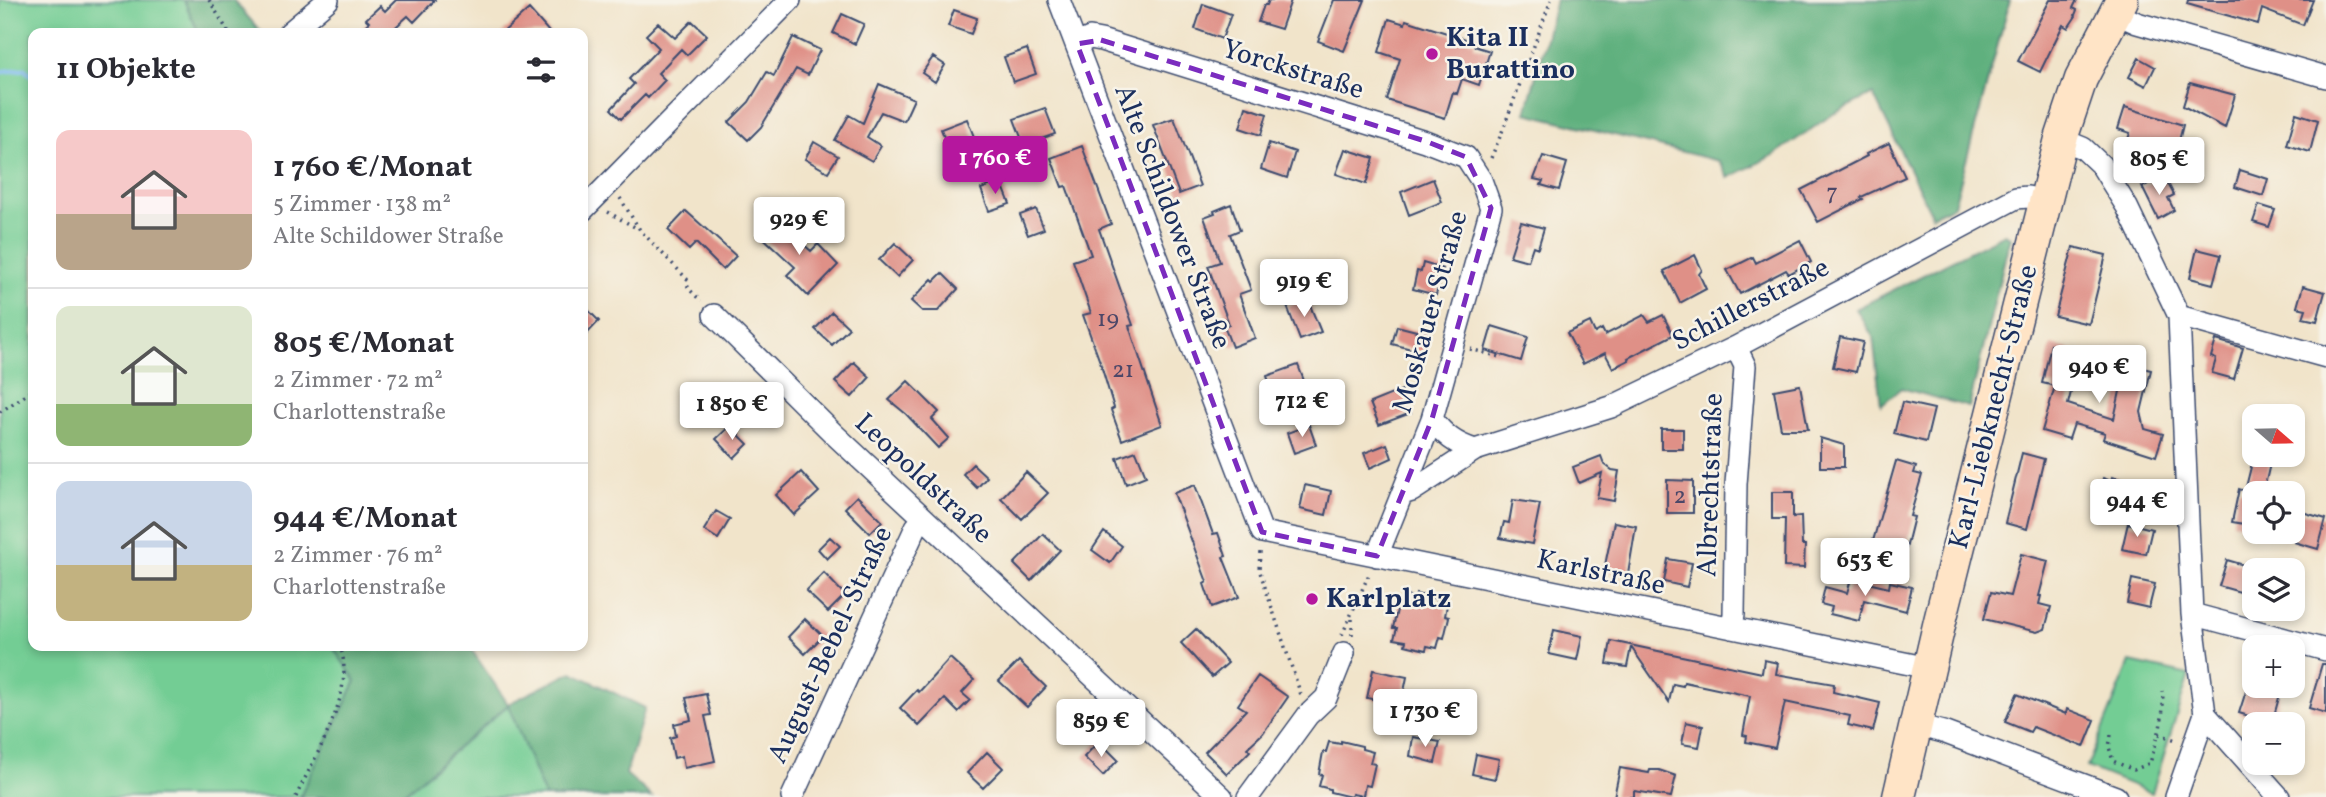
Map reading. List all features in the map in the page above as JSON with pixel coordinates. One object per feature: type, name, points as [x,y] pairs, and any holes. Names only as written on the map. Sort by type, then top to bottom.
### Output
[{"type":"street","points":[[295,28],[328,0]]},
{"type":"street","points":[[588,205],[790,0]]},
{"type":"street","name":"Alte Schildower Straße","points":[[1059,0],[1262,532]]},
{"type":"street","points":[[2119,7],[2137,23],[2326,77]]},
{"type":"street","name":"Karl-Liebknecht-Straße","points":[[1899,797],[2061,139],[2081,79],[2119,7]]},
{"type":"street","name":"Yorckstraße","points":[[1077,44],[1090,38],[1101,40],[1425,141],[1466,157],[1481,180]]},
{"type":"street","points":[[2061,139],[2083,148],[2101,165],[2127,207],[2179,316],[2192,614],[2205,714],[2176,797]]},
{"type":"street","name":"Moskauer Straße","points":[[1377,556],[1432,419],[1454,345],[1491,208],[1481,180]]},
{"type":"street","name":"Schillerstraße","points":[[1402,494],[1412,491],[1475,450],[1611,407],[1737,347],[2016,198],[2028,197],[2045,202]]},
{"type":"street","name":"Leopoldstraße","points":[[714,315],[924,519],[1222,797]]},
{"type":"street","points":[[2179,316],[2326,357]]},
{"type":"street","name":"Albrechtstraße","points":[[1732,628],[1736,484],[1745,366],[1737,347]]},
{"type":"street","points":[[1432,419],[1444,435],[1461,446],[1475,450]]},
{"type":"street","name":"August-Bebel-Straße","points":[[792,797],[916,527],[924,519]]},
{"type":"street","name":"Karlstraße","points":[[1262,532],[1929,668]]},
{"type":"street","points":[[2192,614],[2326,650]]},
{"type":"street","points":[[1248,797],[1308,715],[1326,698],[1344,653]]},
{"type":"street","points":[[2205,714],[2279,797]]},
{"type":"street","points":[[1916,724],[2118,787]]},
{"type":"path","points":[[209,0],[226,28]]},
{"type":"path","name":"Moskauer Straße","points":[[1481,180],[1503,132],[1548,1]]},
{"type":"path","points":[[610,183],[640,230],[687,279],[688,288],[714,315]]},
{"type":"path","points":[[588,206],[640,230]]},
{"type":"path","points":[[1454,345],[1500,355]]},
{"type":"path","points":[[0,412],[28,393]]},
{"type":"path","points":[[1262,532],[1259,569],[1308,715]]},
{"type":"path","points":[[1352,617],[1377,556]]},
{"type":"path","points":[[296,797],[342,695],[345,671],[342,651]]},
{"type":"path","points":[[2111,735],[2109,747],[2113,761],[2134,770],[2150,763],[2165,706],[2162,691]]},
{"type":"path","points":[[2159,734],[2169,738]]},
{"type":"path","points":[[2118,787],[2123,766]]},
{"type":"highlighted area","points":[[1101,40],[1425,141],[1466,157],[1491,208],[1432,419],[1377,556],[1262,532],[1077,44]]},
{"type":"green space","points":[[0,0],[184,0],[197,28],[28,28],[28,651],[335,651],[356,681],[300,797],[0,797]]},
{"type":"green space","points":[[184,0],[233,0],[258,28],[197,28]]},
{"type":"green space","points":[[1556,0],[2010,0],[1954,205],[1932,216],[1873,94],[1833,114],[1774,155],[1728,178],[1719,161],[1526,113]]},
{"type":"green space","points":[[2004,234],[2010,237],[1969,407],[1901,388],[1881,405],[1873,337],[1856,309]]},
{"type":"green space","points":[[335,651],[472,651],[508,704],[572,672],[645,708],[626,774],[652,797],[545,797],[508,705],[400,797],[300,797],[356,681]]},
{"type":"green space","points":[[2130,662],[2189,675],[2152,793],[2087,767]]},
{"type":"green space","points":[[508,705],[545,797],[400,797]]},
{"type":"building","points":[[396,0],[435,0],[414,22],[408,16],[395,28],[362,28],[369,22],[366,19],[380,6],[385,11]]},
{"type":"building","points":[[1269,0],[1291,0],[1281,29],[1258,22],[1264,5],[1267,5]]},
{"type":"building","points":[[1334,0],[1365,0],[1344,51],[1318,41]]},
{"type":"building","points":[[2050,0],[2077,0],[2073,8],[2077,10],[2068,28],[2063,25],[2040,72],[2018,61]]},
{"type":"building","points":[[2188,0],[2313,0],[2303,25],[2262,9],[2258,24],[2187,4]]},
{"type":"building","points":[[1203,4],[1231,14],[1222,39],[1195,29]]},
{"type":"building","points":[[529,9],[546,28],[508,28]]},
{"type":"building","points":[[954,10],[977,18],[971,34],[948,26]]},
{"type":"building","points":[[842,14],[864,24],[855,44],[833,33]]},
{"type":"building","points":[[1389,19],[1405,24],[1406,20],[1475,42],[1474,46],[1490,51],[1479,85],[1462,79],[1457,94],[1453,92],[1445,118],[1387,100],[1400,59],[1379,52]]},
{"type":"building","points":[[692,21],[707,35],[687,55],[681,49],[658,73],[665,80],[648,98],[645,95],[621,119],[611,109],[634,84],[629,79],[659,48],[646,35],[658,23],[675,38]]},
{"type":"building","points":[[793,37],[820,50],[808,75],[796,69],[761,127],[748,140],[729,122],[749,102],[767,72],[774,76]]},
{"type":"building","points":[[1027,49],[1036,74],[1013,82],[1004,57]]},
{"type":"building","points":[[933,57],[945,65],[935,82],[922,73]]},
{"type":"building","points":[[2139,58],[2155,67],[2146,86],[2129,77]]},
{"type":"building","points":[[2190,83],[2235,95],[2225,128],[2183,106]]},
{"type":"building","points":[[879,84],[914,99],[904,121],[881,112],[867,137],[881,146],[872,161],[835,140],[849,115],[863,123]]},
{"type":"building","points":[[1246,107],[1267,114],[1261,135],[1240,128]]},
{"type":"building","points":[[2125,107],[2183,125],[2176,153],[2142,144],[2140,153],[2125,149],[2130,133],[2118,129]]},
{"type":"building","points":[[1045,108],[1055,134],[1024,145],[1014,119]]},
{"type":"building","points":[[2296,113],[2318,120],[2310,152],[2287,145]]},
{"type":"building","points":[[1174,118],[1200,186],[1179,194],[1153,125]]},
{"type":"building","points":[[967,119],[978,147],[952,157],[941,129]]},
{"type":"building","points":[[814,142],[838,156],[828,172],[805,159]]},
{"type":"building","points":[[1269,143],[1295,152],[1287,178],[1261,169]]},
{"type":"building","points":[[1889,143],[1905,177],[1861,197],[1863,199],[1818,222],[1801,190]]},
{"type":"building","points":[[1082,146],[1111,224],[1099,229],[1133,325],[1129,326],[1162,425],[1122,440],[1111,410],[1114,408],[1100,362],[1083,315],[1091,313],[1073,261],[1091,255],[1066,186],[1062,187],[1051,158]]},
{"type":"building","points":[[1345,149],[1374,158],[1366,184],[1336,174]]},
{"type":"building","points":[[1543,156],[1567,163],[1559,190],[1541,185],[1543,181],[1534,179]]},
{"type":"building","points":[[2240,170],[2268,179],[2263,196],[2235,187]]},
{"type":"building","points":[[2164,176],[2174,195],[2168,198],[2174,210],[2158,219],[2142,187]]},
{"type":"building","points":[[1433,179],[1442,202],[1409,215],[1401,192]]},
{"type":"building","points":[[1001,181],[1010,204],[989,211],[981,189]]},
{"type":"building","points":[[1231,204],[1240,230],[1230,234],[1251,290],[1239,294],[1255,338],[1232,347],[1224,326],[1229,324],[1208,266],[1220,262],[1204,217]]},
{"type":"building","points":[[2259,205],[2275,210],[2269,227],[2253,222]]},
{"type":"building","points":[[1036,209],[1044,229],[1028,235],[1020,215]]},
{"type":"building","points":[[686,211],[736,256],[723,270],[696,243],[689,250],[668,230]]},
{"type":"building","points":[[773,217],[811,251],[818,244],[838,265],[808,296],[787,275],[795,267],[758,233]]},
{"type":"building","points":[[1521,222],[1544,228],[1538,248],[1533,246],[1528,261],[1510,256]]},
{"type":"building","points":[[1800,240],[1811,262],[1789,274],[1786,270],[1740,294],[1727,270],[1753,257],[1756,263]]},
{"type":"building","points":[[895,243],[913,260],[897,277],[879,260]]},
{"type":"building","points":[[2073,247],[2106,255],[2089,324],[2055,316]]},
{"type":"building","points":[[2197,249],[2221,255],[2213,284],[2190,278]]},
{"type":"building","points":[[1695,255],[1706,289],[1680,303],[1664,271]]},
{"type":"building","points":[[1423,263],[1443,269],[1436,295],[1413,289],[1417,271],[1421,272]]},
{"type":"building","points":[[942,273],[958,289],[938,311],[922,311],[911,301],[932,279],[934,281]]},
{"type":"building","points":[[2303,286],[2325,292],[2317,321],[2303,318],[2306,309],[2297,307]]},
{"type":"building","points":[[1307,298],[1321,332],[1300,340],[1287,306]]},
{"type":"building","points":[[588,310],[599,321],[588,333]]},
{"type":"building","points":[[832,312],[849,328],[832,345],[815,329]]},
{"type":"building","points":[[1644,315],[1649,322],[1663,315],[1673,335],[1613,368],[1605,353],[1583,364],[1567,333],[1590,322],[1595,333],[1602,329],[1605,335]]},
{"type":"building","points":[[1397,326],[1428,334],[1423,352],[1392,344]]},
{"type":"building","points":[[1492,326],[1528,337],[1521,361],[1485,350]]},
{"type":"building","points":[[1840,337],[1863,342],[1856,372],[1833,367]]},
{"type":"building","points":[[2216,340],[2243,348],[2234,379],[2212,373],[2216,359],[2211,357]]},
{"type":"building","points":[[2051,345],[2081,352],[2068,404],[2114,419],[2122,382],[2118,381],[2122,363],[2151,370],[2141,412],[2145,429],[2163,434],[2156,456],[2103,439],[2105,433],[2074,424],[2069,439],[2042,431],[2055,386],[2042,383]]},
{"type":"building","points":[[854,362],[870,377],[852,397],[835,382]]},
{"type":"building","points":[[1298,365],[1309,394],[1277,406],[1267,376]]},
{"type":"building","points":[[908,381],[939,412],[932,419],[949,438],[938,448],[889,400]]},
{"type":"building","points":[[1800,385],[1808,429],[1781,429],[1774,390]]},
{"type":"building","points":[[1402,390],[1411,413],[1379,425],[1370,403]]},
{"type":"building","points":[[1902,402],[1934,409],[1926,442],[1894,434]]},
{"type":"building","points":[[1309,425],[1316,445],[1294,453],[1287,433]]},
{"type":"building","points":[[730,426],[748,444],[734,458],[716,439]]},
{"type":"building","points":[[1661,429],[1683,429],[1683,449],[1661,449]]},
{"type":"building","points":[[1820,438],[1844,445],[1844,467],[1820,467]]},
{"type":"building","points":[[1387,444],[1392,458],[1370,468],[1364,453]]},
{"type":"building","points":[[1136,451],[1146,476],[1126,484],[1117,458]]},
{"type":"building","points":[[2022,453],[2044,459],[2027,529],[2005,523]]},
{"type":"building","points":[[1601,456],[1604,464],[1619,471],[1614,501],[1597,498],[1602,473],[1579,483],[1573,467]]},
{"type":"building","points":[[1896,461],[1916,467],[1914,473],[1922,475],[1910,516],[1914,517],[1906,549],[1873,541]]},
{"type":"building","points":[[973,464],[987,477],[977,488],[963,474]]},
{"type":"building","points":[[2251,467],[2269,467],[2266,481],[2248,481]]},
{"type":"building","points":[[801,472],[819,492],[794,515],[776,495]]},
{"type":"building","points":[[1026,472],[1048,493],[1022,519],[1001,498]]},
{"type":"building","points":[[2112,477],[2130,481],[2129,485],[2133,486],[2130,501],[2099,494],[2103,478],[2111,481]]},
{"type":"building","points":[[1667,480],[1693,481],[1693,513],[1667,513]]},
{"type":"building","points":[[1195,485],[1213,534],[1218,533],[1226,556],[1223,557],[1239,597],[1212,607],[1204,584],[1207,582],[1174,493]]},
{"type":"building","points":[[1305,485],[1331,491],[1326,515],[1300,509]]},
{"type":"building","points":[[2239,489],[2242,490],[2242,524],[2232,522]]},
{"type":"building","points":[[1772,492],[1793,492],[1793,517],[1801,516],[1802,545],[1805,545],[1804,568],[1784,567],[1785,519],[1772,519]]},
{"type":"building","points":[[857,496],[882,521],[870,533],[845,508]]},
{"type":"building","points":[[1513,500],[1540,504],[1532,544],[1500,538],[1504,522],[1509,523]]},
{"type":"building","points":[[716,511],[730,519],[718,539],[704,530]]},
{"type":"building","points":[[2305,513],[2326,519],[2318,549],[2301,544],[2305,544]]},
{"type":"building","points":[[1614,522],[1636,526],[1628,574],[1604,570]]},
{"type":"building","points":[[2128,523],[2152,529],[2146,554],[2122,549]]},
{"type":"building","points":[[1104,532],[1122,546],[1110,563],[1092,550]]},
{"type":"building","points":[[1043,534],[1060,550],[1031,581],[1014,564]]},
{"type":"building","points":[[830,537],[840,546],[827,559],[818,549]]},
{"type":"building","points":[[2021,554],[2048,561],[2039,604],[2051,607],[2045,629],[2037,632],[1984,619],[1991,592],[2010,596]]},
{"type":"building","points":[[1668,559],[1692,563],[1687,587],[1664,582]]},
{"type":"building","points":[[2227,560],[2242,564],[2242,593],[2219,586]]},
{"type":"building","points":[[824,573],[845,595],[828,612],[806,591]]},
{"type":"building","points":[[1851,579],[1889,588],[1890,582],[1912,587],[1906,611],[1864,600],[1859,621],[1830,614],[1832,607],[1821,604],[1825,587],[1847,593]]},
{"type":"building","points":[[2132,579],[2155,584],[2149,608],[2127,603]]},
{"type":"building","points":[[1416,594],[1437,599],[1436,603],[1447,605],[1445,616],[1449,617],[1444,638],[1440,637],[1437,648],[1427,646],[1426,650],[1394,639],[1397,628],[1393,628],[1398,605],[1401,606],[1404,595],[1415,598]]},
{"type":"building","points":[[805,619],[823,636],[805,654],[788,637]]},
{"type":"building","points":[[1196,629],[1228,663],[1212,677],[1181,643]]},
{"type":"building","points":[[1554,630],[1582,636],[1577,660],[1549,654]]},
{"type":"building","points":[[1611,641],[1762,673],[1764,660],[1778,663],[1776,674],[1834,684],[1833,692],[1880,703],[1873,731],[1848,725],[1850,716],[1785,702],[1775,748],[1746,742],[1747,736],[1743,735],[1750,696],[1684,682],[1683,686],[1673,684],[1669,702],[1631,647],[1627,667],[1607,664]]},
{"type":"building","points":[[950,658],[974,680],[962,693],[970,700],[958,712],[945,699],[919,726],[900,708],[917,690],[919,692]]},
{"type":"building","points":[[1019,661],[1046,687],[1027,707],[999,681]]},
{"type":"building","points":[[2322,664],[2326,664],[2326,713],[2309,708]]},
{"type":"building","points":[[1373,670],[1407,677],[1400,711],[1381,707],[1382,701],[1367,698]]},
{"type":"building","points":[[1258,676],[1288,697],[1263,733],[1247,748],[1250,751],[1227,774],[1205,752],[1246,710],[1238,705]]},
{"type":"building","points":[[706,694],[711,715],[705,716],[715,761],[684,768],[682,756],[674,758],[670,738],[676,736],[674,724],[691,720],[686,698]]},
{"type":"building","points":[[2017,694],[2066,714],[2067,709],[2095,720],[2084,747],[2033,727],[2030,732],[2005,722]]},
{"type":"building","points":[[2244,698],[2279,698],[2275,712],[2239,713]]},
{"type":"building","points":[[1686,722],[1703,726],[1699,747],[1682,744]]},
{"type":"building","points":[[1413,737],[1440,742],[1435,763],[1410,756]]},
{"type":"building","points":[[1099,741],[1118,760],[1103,776],[1084,757]]},
{"type":"building","points":[[1341,741],[1373,752],[1370,763],[1375,764],[1370,786],[1365,785],[1363,796],[1352,794],[1351,797],[1319,786],[1323,752],[1326,752],[1329,742],[1341,744]]},
{"type":"building","points":[[987,752],[1003,768],[983,788],[967,773]]},
{"type":"building","points":[[1476,754],[1499,759],[1495,779],[1472,774]]},
{"type":"building","points":[[1620,768],[1649,773],[1650,770],[1659,770],[1676,776],[1671,797],[1634,791],[1634,797],[1614,797]]},
{"type":"waterway","points":[[0,72],[24,69],[28,72]]},
{"type":"place","name":"Kita II Burattino","points":[[1432,54]]},
{"type":"place","name":"Karlplatz","points":[[1312,599]]}]
